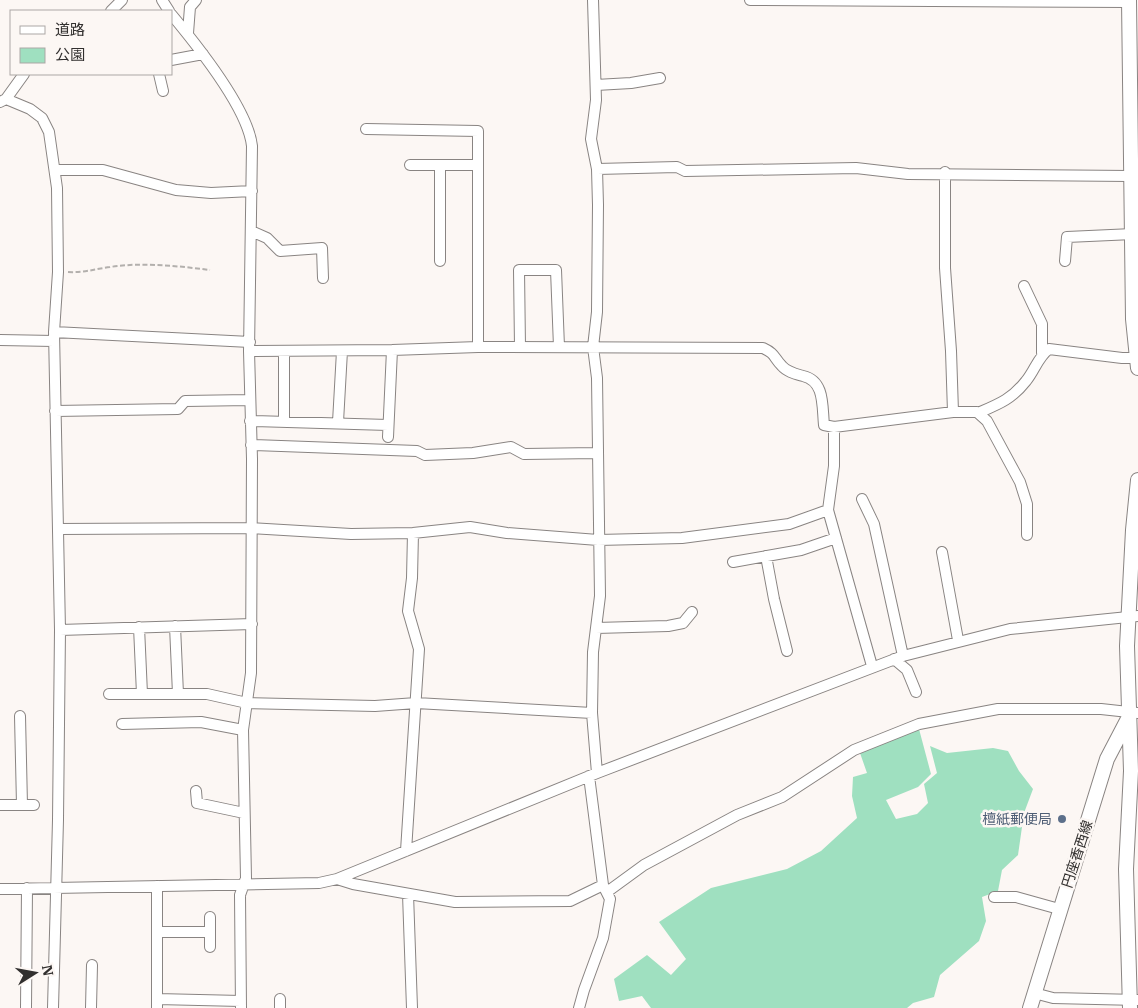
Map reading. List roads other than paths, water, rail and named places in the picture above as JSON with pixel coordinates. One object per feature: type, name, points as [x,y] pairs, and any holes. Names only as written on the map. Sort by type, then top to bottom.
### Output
[{"type":"main road","points":[[1129,1],[1134,72],[1133,319],[1137,363]]},
{"type":"main road","points":[[1132,1003],[1131,771],[1136,710],[1127,646],[1133,616],[1138,480]]},
{"type":"main road","name":"円座香西線","points":[[1030,1008],[1059,909],[1107,759],[1136,710]]},
{"type":"street","points":[[111,10],[122,0]]},
{"type":"street","points":[[188,33],[190,7],[196,0]]},
{"type":"street","points":[[580,1008],[584,990],[603,938],[610,899],[605,888],[593,774],[593,652],[600,596],[597,378],[593,347],[597,312],[597,169],[591,139],[596,100],[592,0]]},
{"type":"street","points":[[750,0],[1129,1]]},
{"type":"street","points":[[157,886],[157,1004],[241,1004],[240,895],[246,878],[243,730],[250,691],[252,624],[249,400],[251,131],[203,54],[172,14]]},
{"type":"street","points":[[172,60],[203,54]]},
{"type":"street","points":[[23,75],[3,100],[30,109],[42,118],[49,132],[56,170],[58,272],[54,337],[60,630],[53,1008]]},
{"type":"street","points":[[159,75],[163,91]]},
{"type":"street","points":[[596,85],[660,78]]},
{"type":"street","points":[[366,130],[478,131],[478,347]]},
{"type":"street","points":[[410,165],[478,165]]},
{"type":"street","points":[[440,165],[440,261]]},
{"type":"street","points":[[597,169],[677,168],[685,172],[856,168],[908,174],[944,172],[1075,177],[1134,177]]},
{"type":"street","points":[[56,170],[103,170],[176,190],[211,193],[252,191]]},
{"type":"street","points":[[944,172],[945,268],[951,351],[952,412]]},
{"type":"street","points":[[251,231],[267,238],[280,251],[322,248],[324,278]]},
{"type":"street","points":[[1065,261],[1067,236],[1133,234]]},
{"type":"street","points":[[520,347],[519,270],[556,270],[559,347]]},
{"type":"street","points":[[0,340],[54,337],[250,347],[284,351],[478,347],[762,348],[774,353],[782,366],[794,374],[811,378],[820,386],[824,425],[834,426],[952,412],[978,413],[1008,400],[1027,380],[1042,353],[1042,324],[1024,286]]},
{"type":"street","points":[[1042,353],[1049,349],[1122,358],[1137,363]]},
{"type":"street","points":[[388,437],[392,350]]},
{"type":"street","points":[[284,351],[284,421]]},
{"type":"street","points":[[338,422],[342,351]]},
{"type":"street","points":[[55,411],[178,409],[186,401],[249,400]]},
{"type":"street","points":[[978,413],[987,420],[1020,482],[1027,504],[1027,535]]},
{"type":"street","points":[[250,421],[338,422],[388,425]]},
{"type":"street","points":[[834,426],[834,466],[828,510],[872,666]]},
{"type":"street","points":[[251,445],[417,451],[425,454],[473,453],[511,447],[524,454],[597,453]]},
{"type":"street","points":[[862,499],[874,524],[898,657],[907,670],[916,692]]},
{"type":"street","points":[[58,529],[250,528],[351,534],[413,533],[470,527],[507,533],[598,540],[682,538],[789,524],[828,510]]},
{"type":"street","points":[[406,851],[419,649],[408,611],[412,578],[413,533]]},
{"type":"street","points":[[733,562],[801,550],[836,538]]},
{"type":"street","points":[[942,552],[958,640]]},
{"type":"street","points":[[766,556],[787,651]]},
{"type":"street","points":[[596,628],[668,626],[683,623],[692,612]]},
{"type":"street","points":[[0,889],[319,884],[337,879],[593,774],[898,657],[958,640],[1010,629],[1133,616]]},
{"type":"street","points":[[60,630],[252,624]]},
{"type":"street","points":[[175,626],[178,694]]},
{"type":"street","points":[[139,627],[142,694]]},
{"type":"street","points":[[110,694],[207,694],[247,703],[375,706],[416,703],[592,713]]},
{"type":"street","points":[[337,879],[353,884],[456,902],[540,903],[570,901],[605,888],[737,815],[782,797],[854,750],[919,724],[998,709],[1136,710]]},
{"type":"street","points":[[20,716],[22,805]]},
{"type":"street","points":[[122,724],[200,722],[243,730]]},
{"type":"street","points":[[196,791],[197,803],[244,813]]},
{"type":"street","points":[[0,805],[34,805]]},
{"type":"street","points":[[26,1008],[28,888]]},
{"type":"street","points":[[408,894],[412,1008]]},
{"type":"street","points":[[994,897],[1016,898],[1059,909]]},
{"type":"street","points":[[210,917],[210,947]]},
{"type":"street","points":[[157,932],[210,932]]},
{"type":"street","points":[[91,1008],[92,965]]},
{"type":"street","points":[[1034,993],[1052,998],[1132,1003]]},
{"type":"place","name":"檀紙郵便局","points":[[1062,819]]}]
